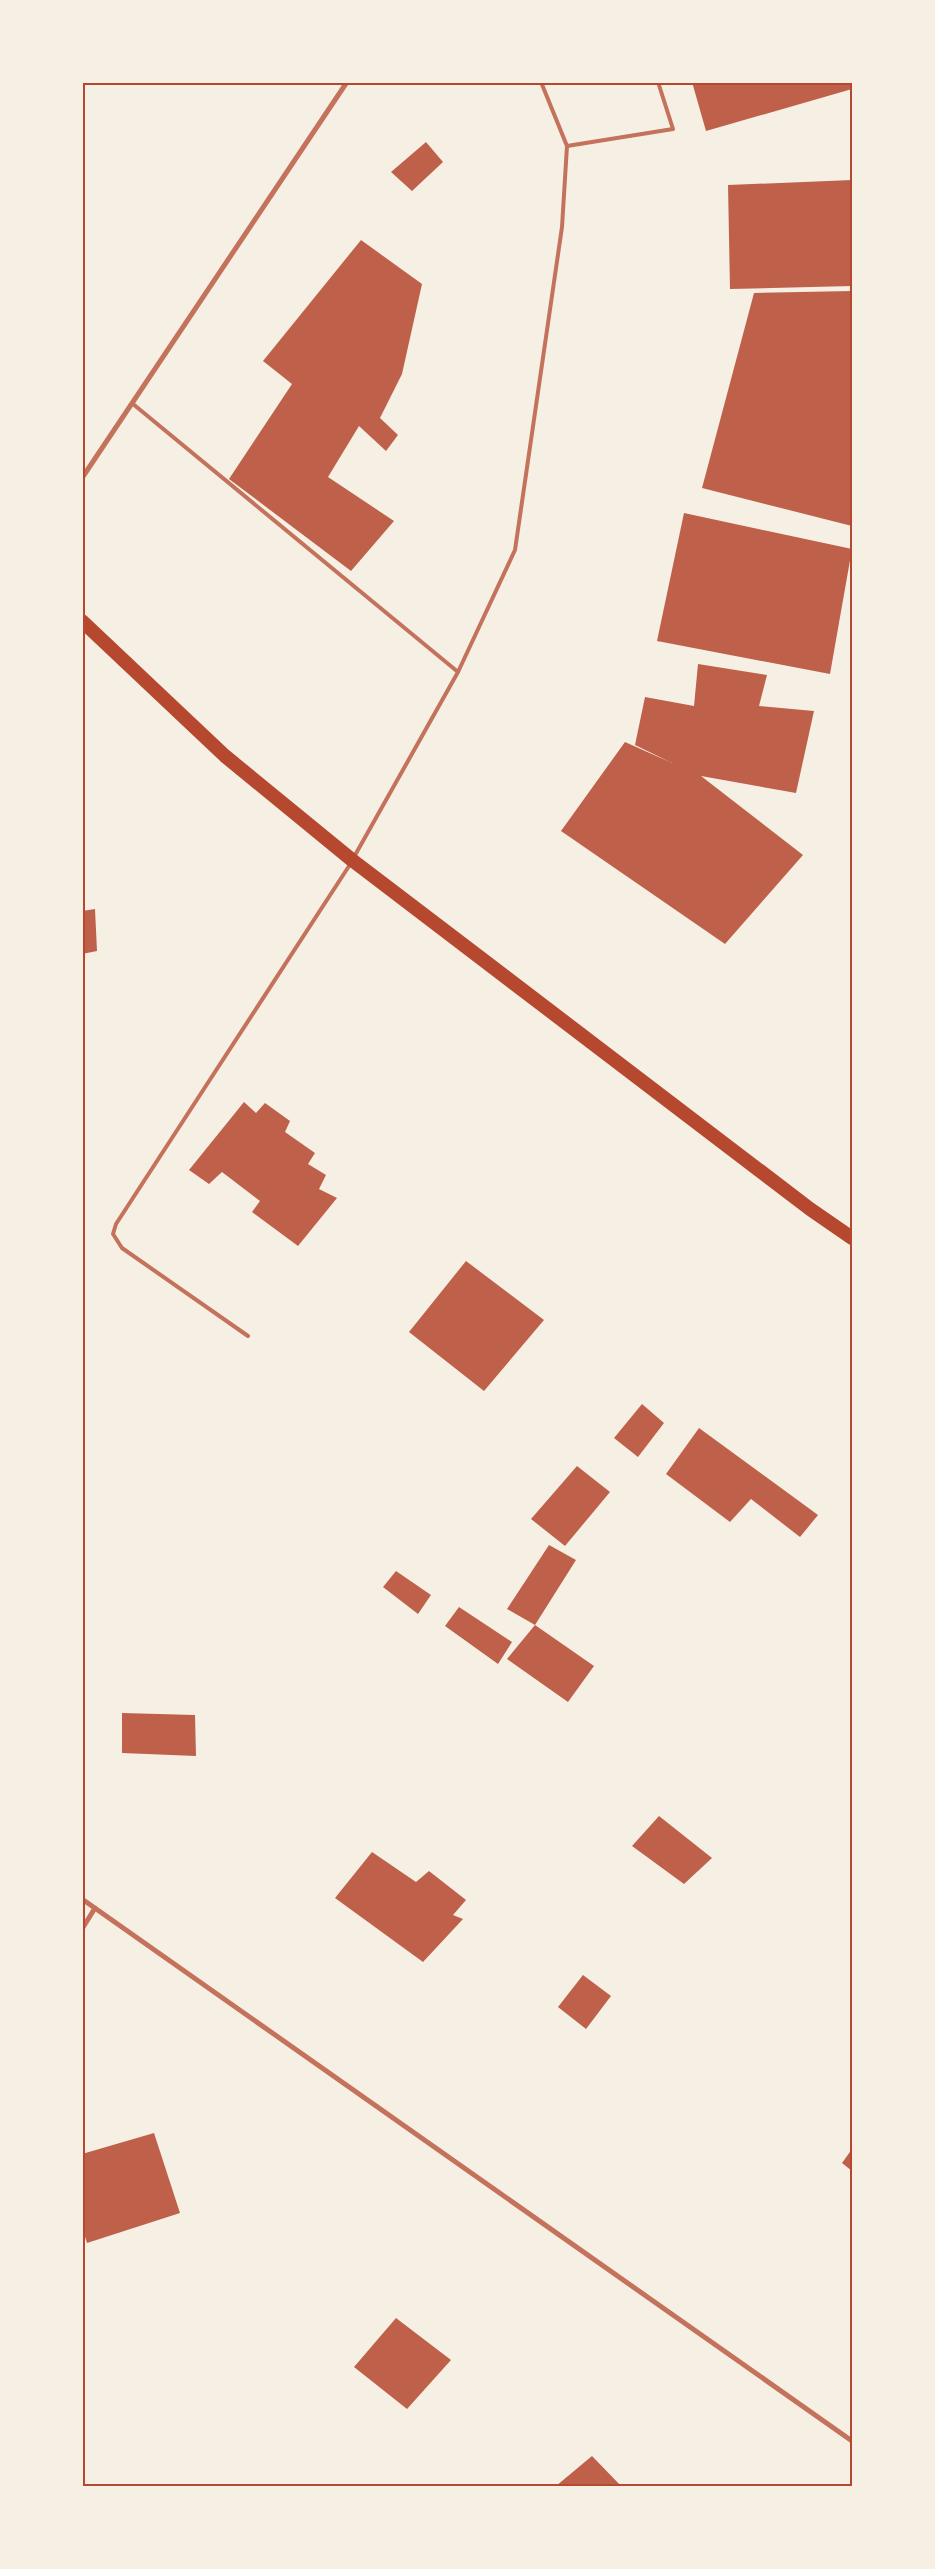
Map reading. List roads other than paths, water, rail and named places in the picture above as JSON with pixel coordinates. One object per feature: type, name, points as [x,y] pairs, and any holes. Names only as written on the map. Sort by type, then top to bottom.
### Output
[{"type":"highway","points":[[82,621],[225,756],[352,860],[810,1209],[852,1238]]},
{"type":"street","points":[[82,478],[347,82]]},
{"type":"street","points":[[82,1899],[852,2441]]},
{"type":"street","points":[[82,1929],[95,1908]]},
{"type":"lane","points":[[248,1336],[122,1248],[114,1234],[116,1224],[352,860],[458,672],[515,550],[562,227],[567,146],[541,82]]},
{"type":"lane","points":[[567,146],[673,129],[658,82]]},
{"type":"lane","points":[[133,404],[458,672]]}]
